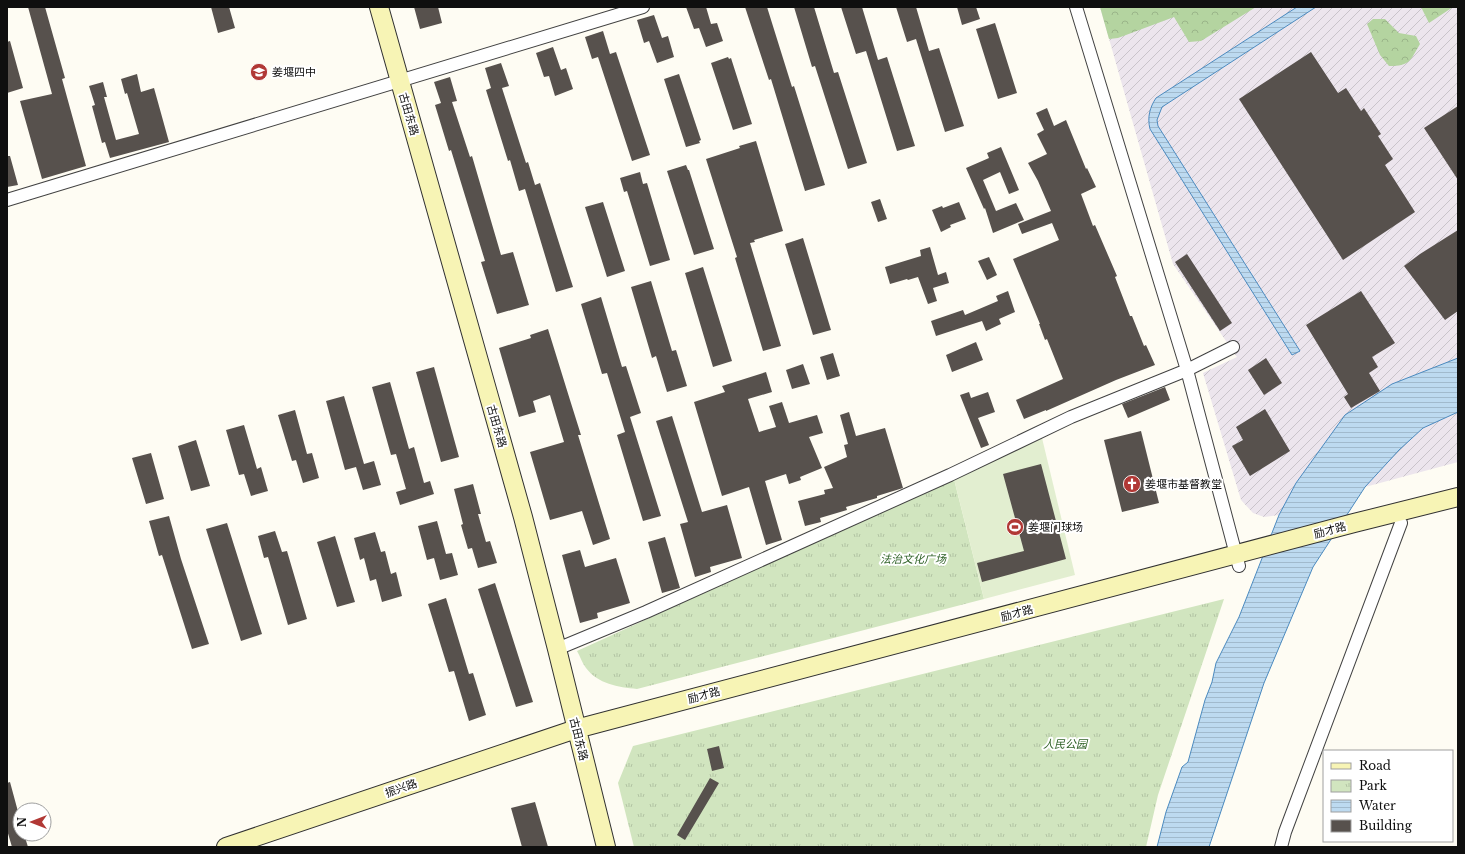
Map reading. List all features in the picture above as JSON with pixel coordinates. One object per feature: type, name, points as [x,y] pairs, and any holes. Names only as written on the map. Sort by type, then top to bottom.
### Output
[{"type":"street","name":"古田东路","points":[[379,7],[523,517],[606,847]]},
{"type":"street","points":[[7,200],[643,7]]},
{"type":"street","points":[[1076,7],[1187,370],[1247,558]]},
{"type":"street","points":[[557,649],[646,612],[928,485],[1071,418],[1187,370],[1233,347]]},
{"type":"street","name":"励才路","points":[[1247,558],[1354,523],[1458,497]]},
{"type":"street","name":"励才路","points":[[577,735],[1247,558],[1343,538],[1458,509]]},
{"type":"street","points":[[1281,847],[1285,832],[1401,523]]},
{"type":"street","name":"振兴路","points":[[226,847],[577,735]]},
{"type":"street","name":"振兴路","points":[[264,847],[577,735]]},
{"type":"shaded area","points":[[1100,7],[1458,7],[1458,462],[1365,487],[1279,515],[1264,517],[1253,513],[1241,500],[1203,373],[1237,357],[1173,264]]},
{"type":"green space","points":[[1100,7],[1256,7],[1201,41],[1189,42],[1174,17],[1118,38],[1109,39]]},
{"type":"green space","points":[[1421,7],[1453,7],[1429,23]]},
{"type":"green space","points":[[1373,19],[1385,19],[1399,33],[1416,36],[1420,44],[1409,61],[1401,65],[1389,66],[1380,55],[1367,24]]},
{"type":"green space","name":"姜堰门球场","points":[[1042,438],[1075,575],[984,599],[954,479]]},
{"type":"green space","name":"法治文化广场","points":[[954,479],[984,599],[637,689],[616,686],[602,681],[596,678],[583,664],[577,651]]},
{"type":"green space","name":"人民公园","points":[[1224,599],[1158,795],[1146,847],[634,847],[618,783],[633,746]]},
{"type":"water","points":[[1297,7],[1316,7],[1162,107],[1157,120],[1158,126],[1300,351],[1292,355],[1150,129],[1149,116],[1156,98]]},
{"type":"water","points":[[1458,358],[1458,412],[1423,428],[1399,450],[1365,487],[1313,567],[1264,683],[1209,847],[1157,847],[1166,812],[1182,767],[1188,762],[1205,700],[1212,682],[1216,663],[1239,617],[1279,515],[1296,483],[1345,415],[1392,384]]},
{"type":"building","points":[[28,7],[45,7],[65,78],[62,79],[86,166],[42,179],[20,101],[52,94]]},
{"type":"building","points":[[211,7],[229,7],[235,28],[218,33]]},
{"type":"building","points":[[414,7],[438,7],[442,23],[420,29]]},
{"type":"building","points":[[686,7],[706,7],[711,24],[717,23],[723,41],[706,47],[699,28],[694,29]]},
{"type":"building","points":[[745,7],[767,7],[825,185],[805,191],[771,79],[769,80]]},
{"type":"building","points":[[794,7],[814,7],[834,73],[838,72],[867,163],[848,169],[815,66],[812,67]]},
{"type":"building","points":[[841,7],[862,7],[878,60],[887,57],[915,146],[897,151],[866,51],[856,54]]},
{"type":"building","points":[[896,7],[916,7],[929,51],[939,48],[964,126],[945,132],[916,39],[907,42]]},
{"type":"building","points":[[957,7],[976,7],[980,19],[962,25]]},
{"type":"building","points":[[654,15],[662,38],[668,36],[674,57],[657,63],[649,41],[644,43],[637,20]]},
{"type":"building","points":[[995,23],[1017,93],[998,99],[976,29]]},
{"type":"building","points":[[603,31],[610,54],[616,52],[650,155],[632,161],[598,57],[592,59],[585,37]]},
{"type":"building","points":[[10,41],[23,88],[7,93],[7,42]]},
{"type":"building","points":[[553,47],[561,70],[566,68],[573,89],[555,96],[549,76],[544,77],[536,53]]},
{"type":"building","points":[[1311,52],[1338,93],[1346,88],[1361,111],[1364,108],[1381,134],[1378,136],[1393,159],[1385,165],[1415,212],[1343,260],[1239,99]]},
{"type":"building","points":[[728,57],[729,59],[731,58],[752,124],[733,130],[711,63]]},
{"type":"building","points":[[501,63],[509,86],[502,88],[526,163],[528,162],[535,185],[540,183],[573,287],[556,292],[525,189],[519,191],[486,90],[491,88],[485,68]]},
{"type":"building","points":[[137,74],[141,92],[154,88],[169,142],[110,158],[105,142],[102,143],[92,106],[95,105],[89,86],[103,82],[107,97],[104,97],[116,140],[139,134],[127,93],[125,94],[121,79]]},
{"type":"building","points":[[679,74],[701,140],[699,141],[700,143],[686,147],[664,79]]},
{"type":"building","points":[[450,77],[457,101],[452,102],[470,157],[472,156],[501,255],[513,252],[529,305],[497,314],[481,262],[485,261],[451,150],[449,151],[435,105],[441,103],[434,82]]},
{"type":"building","points":[[1458,106],[1458,180],[1424,128]]},
{"type":"building","points":[[1047,108],[1054,126],[1066,120],[1086,169],[1087,168],[1096,187],[1081,194],[1093,226],[1095,225],[1117,276],[1115,277],[1130,316],[1132,316],[1144,346],[1146,345],[1155,365],[1024,419],[1016,400],[1063,379],[1047,339],[1045,340],[1040,324],[1013,259],[1059,240],[1052,223],[1022,234],[1018,224],[1051,211],[1038,181],[1028,163],[1047,154],[1037,134],[1044,130],[1036,113]]},
{"type":"building","points":[[756,141],[783,231],[754,240],[755,242],[750,243],[781,346],[763,351],[735,258],[737,257],[706,159]]},
{"type":"building","points":[[1001,147],[1019,190],[1009,194],[1000,172],[983,180],[996,211],[1016,203],[1024,220],[993,233],[985,208],[984,209],[966,168],[989,158],[987,153]]},
{"type":"building","points":[[7,156],[10,156],[18,185],[7,187]]},
{"type":"building","points":[[686,165],[689,170],[714,249],[694,255],[667,171]]},
{"type":"building","points":[[640,172],[643,184],[647,183],[670,260],[650,266],[627,191],[624,192],[620,178]]},
{"type":"building","points":[[880,199],[887,219],[878,222],[871,202]]},
{"type":"building","points":[[603,202],[625,271],[607,277],[585,207]]},
{"type":"building","points":[[959,202],[966,219],[950,225],[951,227],[941,232],[932,210],[942,206],[943,208]]},
{"type":"building","points":[[1458,230],[1458,311],[1445,320],[1404,266]]},
{"type":"building","points":[[803,238],[831,330],[813,335],[785,244]]},
{"type":"building","points":[[930,247],[938,275],[946,272],[949,283],[933,288],[937,301],[928,304],[918,277],[890,284],[885,267],[921,256],[920,250]]},
{"type":"building","points":[[1187,254],[1232,323],[1220,331],[1175,262]]},
{"type":"building","points":[[989,257],[997,275],[987,280],[978,261]]},
{"type":"building","points":[[703,267],[732,361],[713,367],[685,273]]},
{"type":"building","points":[[651,281],[672,351],[676,350],[687,386],[667,392],[656,356],[652,358],[631,287]]},
{"type":"building","points":[[1008,291],[1015,312],[999,319],[1001,324],[986,331],[982,321],[936,336],[931,321],[963,310],[965,315],[998,301],[996,296]]},
{"type":"building","points":[[1361,291],[1395,343],[1372,357],[1378,367],[1369,373],[1380,391],[1351,408],[1344,397],[1348,394],[1306,325]]},
{"type":"building","points":[[601,297],[622,367],[626,366],[641,413],[630,417],[661,516],[643,521],[617,435],[625,432],[607,373],[602,374],[581,304]]},
{"type":"building","points":[[548,329],[581,435],[578,435],[610,539],[593,545],[582,511],[550,520],[530,452],[564,442],[550,395],[533,401],[536,412],[519,417],[499,348],[531,338],[530,335]]},
{"type":"building","points":[[976,342],[983,360],[952,372],[946,355]]},
{"type":"building","points":[[833,353],[840,376],[827,380],[820,357]]},
{"type":"building","points":[[1266,358],[1282,383],[1264,395],[1248,370]]},
{"type":"building","points":[[803,364],[810,384],[792,389],[786,370]]},
{"type":"building","points":[[434,367],[459,457],[441,462],[416,372]]},
{"type":"building","points":[[766,372],[772,392],[748,399],[759,432],[776,427],[769,406],[782,402],[789,423],[817,415],[823,433],[809,437],[822,468],[800,477],[801,480],[789,484],[786,474],[765,481],[782,540],[766,545],[749,487],[722,496],[694,402],[725,392],[722,386]]},
{"type":"building","points":[[390,382],[409,449],[414,447],[424,483],[430,481],[434,494],[400,505],[396,492],[406,489],[396,454],[391,455],[372,387]]},
{"type":"building","points":[[1165,387],[1170,400],[1128,418],[1122,404]]},
{"type":"building","points":[[969,392],[971,398],[988,392],[995,412],[978,418],[989,445],[981,448],[960,395]]},
{"type":"building","points":[[344,396],[364,464],[374,461],[381,485],[363,490],[356,467],[345,470],[326,401]]},
{"type":"building","points":[[1265,409],[1290,451],[1250,476],[1232,446],[1243,440],[1236,427]]},
{"type":"building","points":[[295,410],[307,454],[312,453],[319,478],[303,483],[296,460],[292,461],[278,415]]},
{"type":"building","points":[[849,412],[856,436],[885,428],[903,488],[877,496],[877,498],[846,507],[847,510],[820,518],[821,522],[805,526],[798,501],[825,494],[824,490],[833,488],[824,467],[847,457],[844,445],[848,444],[840,415]]},
{"type":"building","points":[[672,416],[702,512],[727,505],[742,558],[710,567],[711,572],[695,577],[680,524],[688,522],[656,421]]},
{"type":"building","points":[[244,425],[257,469],[261,467],[268,491],[251,496],[244,474],[239,475],[226,430]]},
{"type":"building","points":[[1141,431],[1159,503],[1122,512],[1104,440]]},
{"type":"building","points":[[196,440],[210,486],[191,491],[178,446]]},
{"type":"building","points":[[151,453],[164,499],[146,504],[132,458]]},
{"type":"building","points":[[1041,464],[1066,559],[982,582],[977,563],[1024,551],[1003,474]]},
{"type":"building","points":[[473,484],[481,514],[478,514],[486,542],[490,541],[497,563],[478,568],[472,548],[468,549],[461,525],[463,524],[454,489]]},
{"type":"building","points":[[169,516],[181,559],[209,644],[192,649],[162,555],[159,556],[149,521]]},
{"type":"building","points":[[437,521],[446,554],[452,553],[458,575],[440,580],[434,558],[427,560],[418,526]]},
{"type":"building","points":[[227,523],[262,634],[241,641],[206,529]]},
{"type":"building","points":[[275,531],[282,552],[287,551],[307,619],[288,625],[268,557],[264,558],[258,536]]},
{"type":"building","points":[[375,532],[381,552],[385,551],[391,574],[396,572],[402,596],[382,602],[376,579],[370,581],[364,558],[360,560],[354,538]]},
{"type":"building","points":[[335,536],[355,602],[337,607],[317,542]]},
{"type":"building","points":[[665,537],[680,588],[662,593],[648,542]]},
{"type":"building","points":[[580,550],[585,567],[616,558],[630,603],[597,613],[598,618],[580,623],[562,555]]},
{"type":"building","points":[[495,583],[533,702],[516,707],[478,589]]},
{"type":"building","points":[[446,598],[469,674],[473,673],[486,715],[469,721],[454,671],[449,672],[428,604]]},
{"type":"building","points":[[719,746],[724,768],[712,771],[707,749]]},
{"type":"building","points":[[710,778],[719,783],[685,840],[677,835]]},
{"type":"building","points":[[10,782],[15,802],[12,802],[12,842],[26,842],[28,847],[12,847],[7,830],[7,783]]},
{"type":"building","points":[[535,802],[548,847],[522,847],[511,808]]},
{"type":"place","name":"姜堰四中","points":[[259,72]]},
{"type":"place","name":"姜堰市基督教堂","points":[[1132,484]]},
{"type":"place","name":"姜堰门球场","points":[[1015,527]]}]
